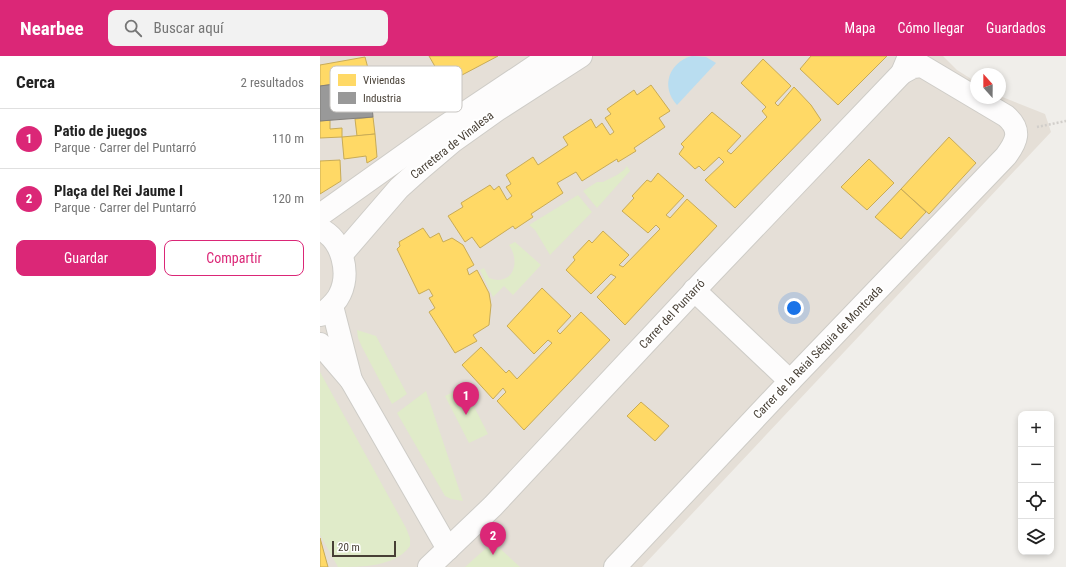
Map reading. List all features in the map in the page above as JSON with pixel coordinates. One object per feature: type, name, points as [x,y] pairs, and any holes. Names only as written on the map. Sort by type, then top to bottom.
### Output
[{"type":"street","name":"Carretera de Vinalesa","points":[[320,215],[438,131],[550,56]]},
{"type":"street","name":"Carretera de Vinalesa","points":[[342,254],[400,188],[452,142],[497,110],[581,56]]},
{"type":"street","points":[[905,65],[913,67],[922,66],[1006,116],[1012,122],[1016,131]]},
{"type":"street","name":"Carrer del Puntarró","points":[[428,567],[493,506],[905,65]]},
{"type":"street","name":"Carrer de la Reial Séquia de Montcada","points":[[615,567],[790,381],[1006,156],[1015,144],[1016,131]]},
{"type":"street","points":[[320,229],[334,241],[342,254],[345,268],[344,282],[340,294],[326,311],[351,380],[448,549]]},
{"type":"street","points":[[694,290],[790,381]]},
{"type":"street","points":[[320,344],[351,380]]},
{"type":"path","points":[[1016,131],[1066,121]]},
{"type":"shaded area","points":[[320,56],[943,56],[957,70],[970,78],[970,104],[1006,104],[1006,98],[1045,114],[1051,132],[642,567],[320,567]]},
{"type":"green space","points":[[627,166],[630,171],[597,208],[583,191],[597,182],[603,182],[617,175]]},
{"type":"green space","points":[[578,195],[592,212],[550,255],[535,230],[529,225]]},
{"type":"green space","points":[[515,242],[541,265],[513,295],[504,286],[493,297],[480,270],[484,268],[489,278],[497,280],[504,279],[509,276],[514,265],[514,259],[513,252],[509,245]]},
{"type":"green space","points":[[357,330],[376,336],[407,394],[392,404],[362,347],[358,338]]},
{"type":"green space","points":[[320,372],[406,528],[410,538],[410,546],[404,553],[387,562],[367,566],[338,567],[320,535]]},
{"type":"green space","points":[[464,387],[488,434],[469,443],[445,396]]},
{"type":"green space","points":[[426,391],[463,501],[451,499],[445,496],[397,413]]},
{"type":"green space","points":[[493,542],[520,567],[465,567]]},
{"type":"water","points":[[692,56],[706,57],[716,63],[677,105],[669,91],[668,83],[670,76],[673,69],[678,64],[684,59]]},
{"type":"building: Viviendas","points":[[429,56],[498,56],[462,75],[462,66],[435,66]]},
{"type":"building: Viviendas","points":[[811,56],[887,56],[838,105],[800,69]]},
{"type":"building: Viviendas","points":[[365,57],[367,66],[330,66],[330,85],[320,86],[320,65]]},
{"type":"building: Viviendas","points":[[763,59],[791,86],[775,103],[778,106],[794,87],[811,105],[821,120],[735,208],[705,180],[724,162],[719,157],[704,171],[699,166],[695,169],[679,154],[684,147],[681,144],[712,112],[741,136],[727,151],[731,154],[767,117],[762,111],[766,107],[741,83]]},
{"type":"building: Viviendas","points":[[651,85],[670,111],[659,118],[665,127],[634,148],[636,151],[618,162],[617,159],[582,181],[576,172],[557,183],[563,193],[531,214],[533,217],[515,229],[513,226],[480,248],[472,237],[465,242],[448,216],[463,207],[461,203],[490,185],[494,190],[499,186],[507,200],[512,196],[506,187],[511,184],[506,175],[533,157],[538,165],[568,145],[563,137],[591,119],[596,128],[602,123],[610,135],[614,132],[605,118],[611,114],[607,109],[634,90],[637,95]]},
{"type":"building: Viviendas","points":[[373,117],[375,134],[357,136],[355,119]]},
{"type":"building: Viviendas","points":[[330,120],[330,129],[342,128],[342,137],[320,138],[320,121]]},
{"type":"building: Viviendas","points":[[375,134],[377,157],[367,163],[366,156],[344,159],[342,137]]},
{"type":"building: Viviendas","points":[[949,137],[976,163],[929,214],[901,189]]},
{"type":"building: Viviendas","points":[[869,159],[894,183],[867,210],[841,187]]},
{"type":"building: Viviendas","points":[[340,160],[341,181],[320,194],[320,161]]},
{"type":"building: Viviendas","points":[[658,173],[684,196],[666,215],[670,218],[687,199],[717,226],[625,325],[597,297],[616,277],[611,274],[591,294],[566,270],[575,260],[573,257],[589,240],[592,243],[603,231],[629,255],[619,265],[623,267],[660,229],[656,225],[648,233],[622,211],[634,198],[632,196],[647,180],[651,182]]},
{"type":"building: Viviendas","points":[[901,189],[926,212],[901,239],[875,217]]},
{"type":"building: Viviendas","points":[[423,228],[430,238],[439,233],[443,242],[452,238],[463,245],[474,265],[467,269],[469,275],[477,270],[489,293],[491,305],[489,325],[473,335],[477,341],[455,353],[429,312],[435,308],[429,298],[433,296],[429,289],[419,294],[397,249],[400,246],[399,242]]},
{"type":"building: Viviendas","points":[[542,288],[571,316],[557,331],[560,334],[581,312],[610,340],[524,430],[497,401],[506,392],[503,388],[493,399],[462,365],[481,347],[506,373],[509,370],[517,379],[552,343],[548,340],[534,354],[507,326]]},
{"type":"building: Viviendas","points":[[641,402],[669,426],[655,441],[627,416]]},
{"type":"building: Viviendas","points":[[320,538],[328,567],[320,567]]},
{"type":"building: Industria","points":[[330,85],[330,112],[373,112],[373,117],[320,121],[320,86]]},
{"type":"place","name":"Patio de juegos","points":[[466,415]]},
{"type":"place","name":"Plaça del Rei Jaume I","points":[[493,555]]}]
